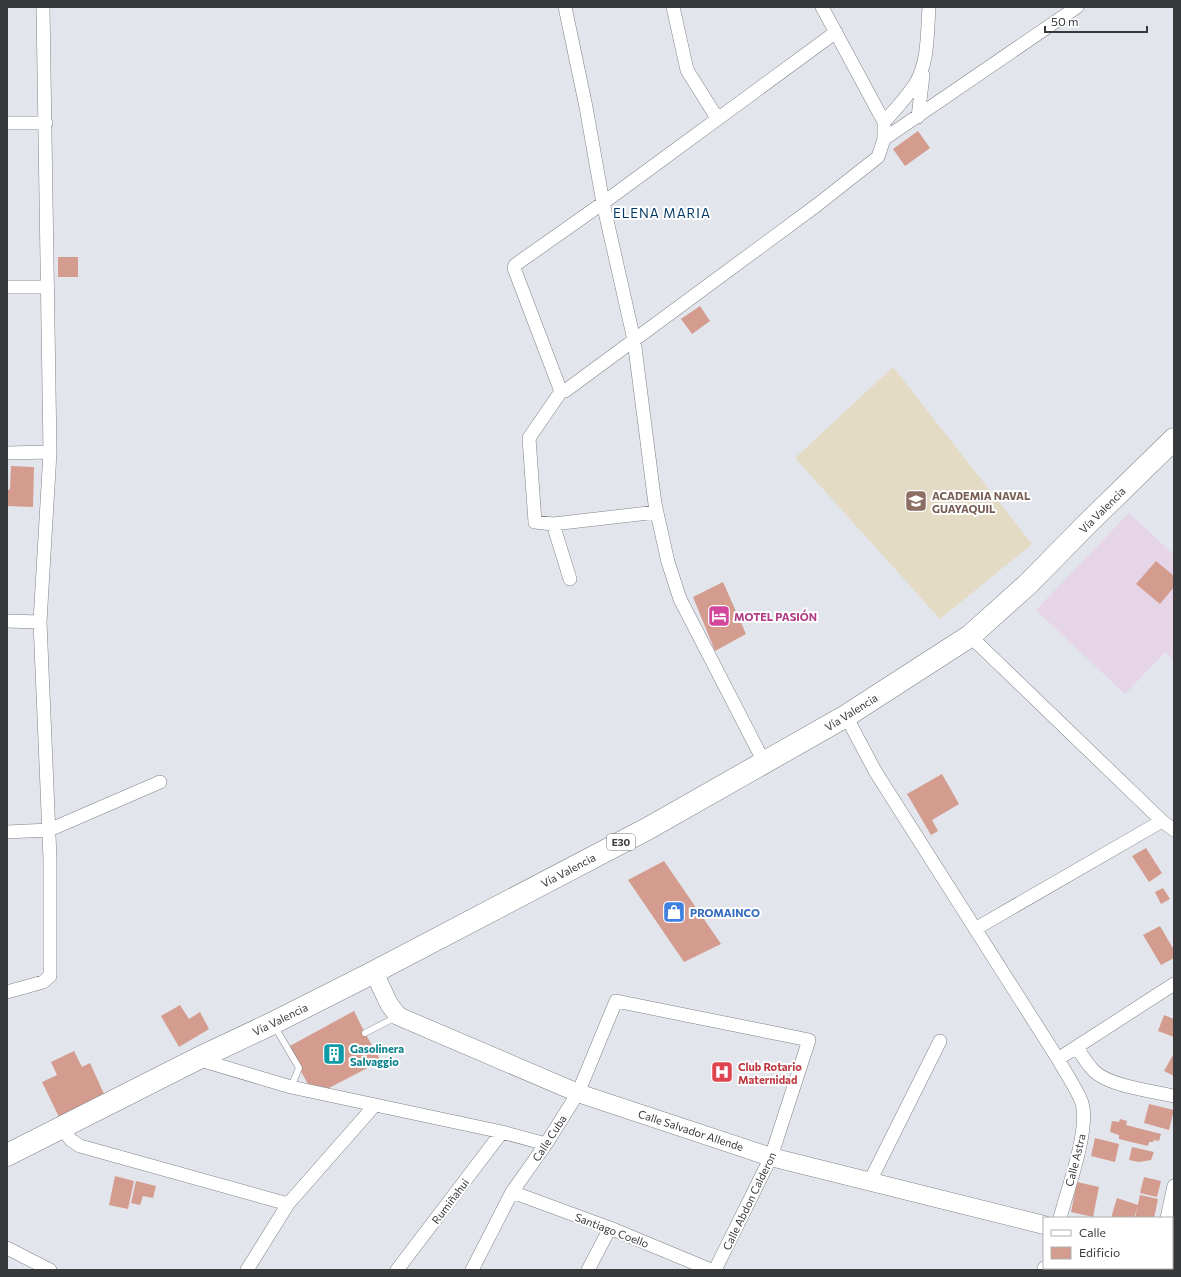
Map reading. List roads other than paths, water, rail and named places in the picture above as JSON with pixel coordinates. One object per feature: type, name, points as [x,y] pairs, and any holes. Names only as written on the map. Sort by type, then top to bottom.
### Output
[{"type":"highway","name":"Vía Valencia","points":[[7,1155],[374,972],[647,829],[846,716],[970,636],[1028,584],[1174,439]]},
{"type":"street","points":[[7,992],[43,982],[50,976],[48,830],[40,622],[50,452],[43,7]]},
{"type":"street","points":[[565,7],[586,107],[603,203],[634,340],[655,504],[668,562],[680,599],[764,762]]},
{"type":"street","points":[[673,7],[687,70],[718,118]]},
{"type":"street","points":[[657,512],[553,524],[535,522],[529,438],[562,390],[565,391],[817,205],[878,157],[884,139],[884,122],[822,7]]},
{"type":"street","points":[[918,117],[929,7]]},
{"type":"street","points":[[884,139],[1077,7]]},
{"type":"street","points":[[562,390],[560,389],[514,268],[518,262],[603,203],[836,32]]},
{"type":"street","points":[[884,122],[914,86],[921,71],[924,59]]},
{"type":"street","points":[[7,123],[46,123]]},
{"type":"street","points":[[7,287],[48,286]]},
{"type":"street","points":[[7,453],[50,452]]},
{"type":"street","points":[[553,524],[570,579]]},
{"type":"street","points":[[7,621],[40,622]]},
{"type":"street","points":[[970,636],[1168,820],[1174,830]]},
{"type":"street","name":"Calle Astra","points":[[846,716],[875,771],[1058,1060],[1082,1103],[1084,1115],[1081,1142],[1060,1217]]},
{"type":"street","points":[[7,832],[48,830],[160,782]]},
{"type":"street","points":[[975,929],[1168,820]]},
{"type":"street","points":[[374,972],[389,1004],[398,1016]]},
{"type":"street","points":[[1058,1060],[1174,984]]},
{"type":"street","name":"Calle Cuba","points":[[472,1270],[512,1192],[546,1144],[578,1092],[616,1001],[809,1040]]},
{"type":"street","name":"Calle Salvador Allende","points":[[398,1016],[578,1092],[771,1157],[1043,1225]]},
{"type":"street","name":"Calle Abdon Calderon","points":[[715,1270],[771,1157],[809,1040]]},
{"type":"street","points":[[870,1181],[940,1041]]},
{"type":"street","points":[[1077,1048],[1094,1071],[1104,1078],[1117,1083],[1174,1096]]},
{"type":"street","points":[[197,1059],[291,1087],[502,1132],[546,1144]]},
{"type":"street","points":[[247,1270],[288,1204],[375,1105]]},
{"type":"street","points":[[62,1128],[71,1140],[80,1146],[288,1204]]},
{"type":"street","name":"Rumiñahui","points":[[401,1269],[502,1132]]},
{"type":"street","points":[[1167,1217],[1174,1186]]},
{"type":"street","name":"Santiago Coello","points":[[512,1192],[610,1228],[711,1270]]},
{"type":"street","points":[[588,1270],[610,1228]]},
{"type":"street","points":[[7,1248],[50,1270]]},
{"type":"lane","points":[[365,1034],[398,1016]]},
{"type":"lane","points":[[273,1023],[299,1068],[291,1087]]},
{"type":"place","name":"ACADEMIA NAVAL GUAYAQUIL","points":[[916,501]]},
{"type":"place","name":"MOTEL PASIÓN","points":[[719,616]]},
{"type":"place","name":"PROMAINCO","points":[[674,912]]},
{"type":"place","name":"Gasolinera Salvaggio","points":[[334,1054]]},
{"type":"place","name":"Club Rotario Maternidad","points":[[722,1072]]},
{"type":"district","name":"ELENA MARIA","points":[[662,213]]}]
